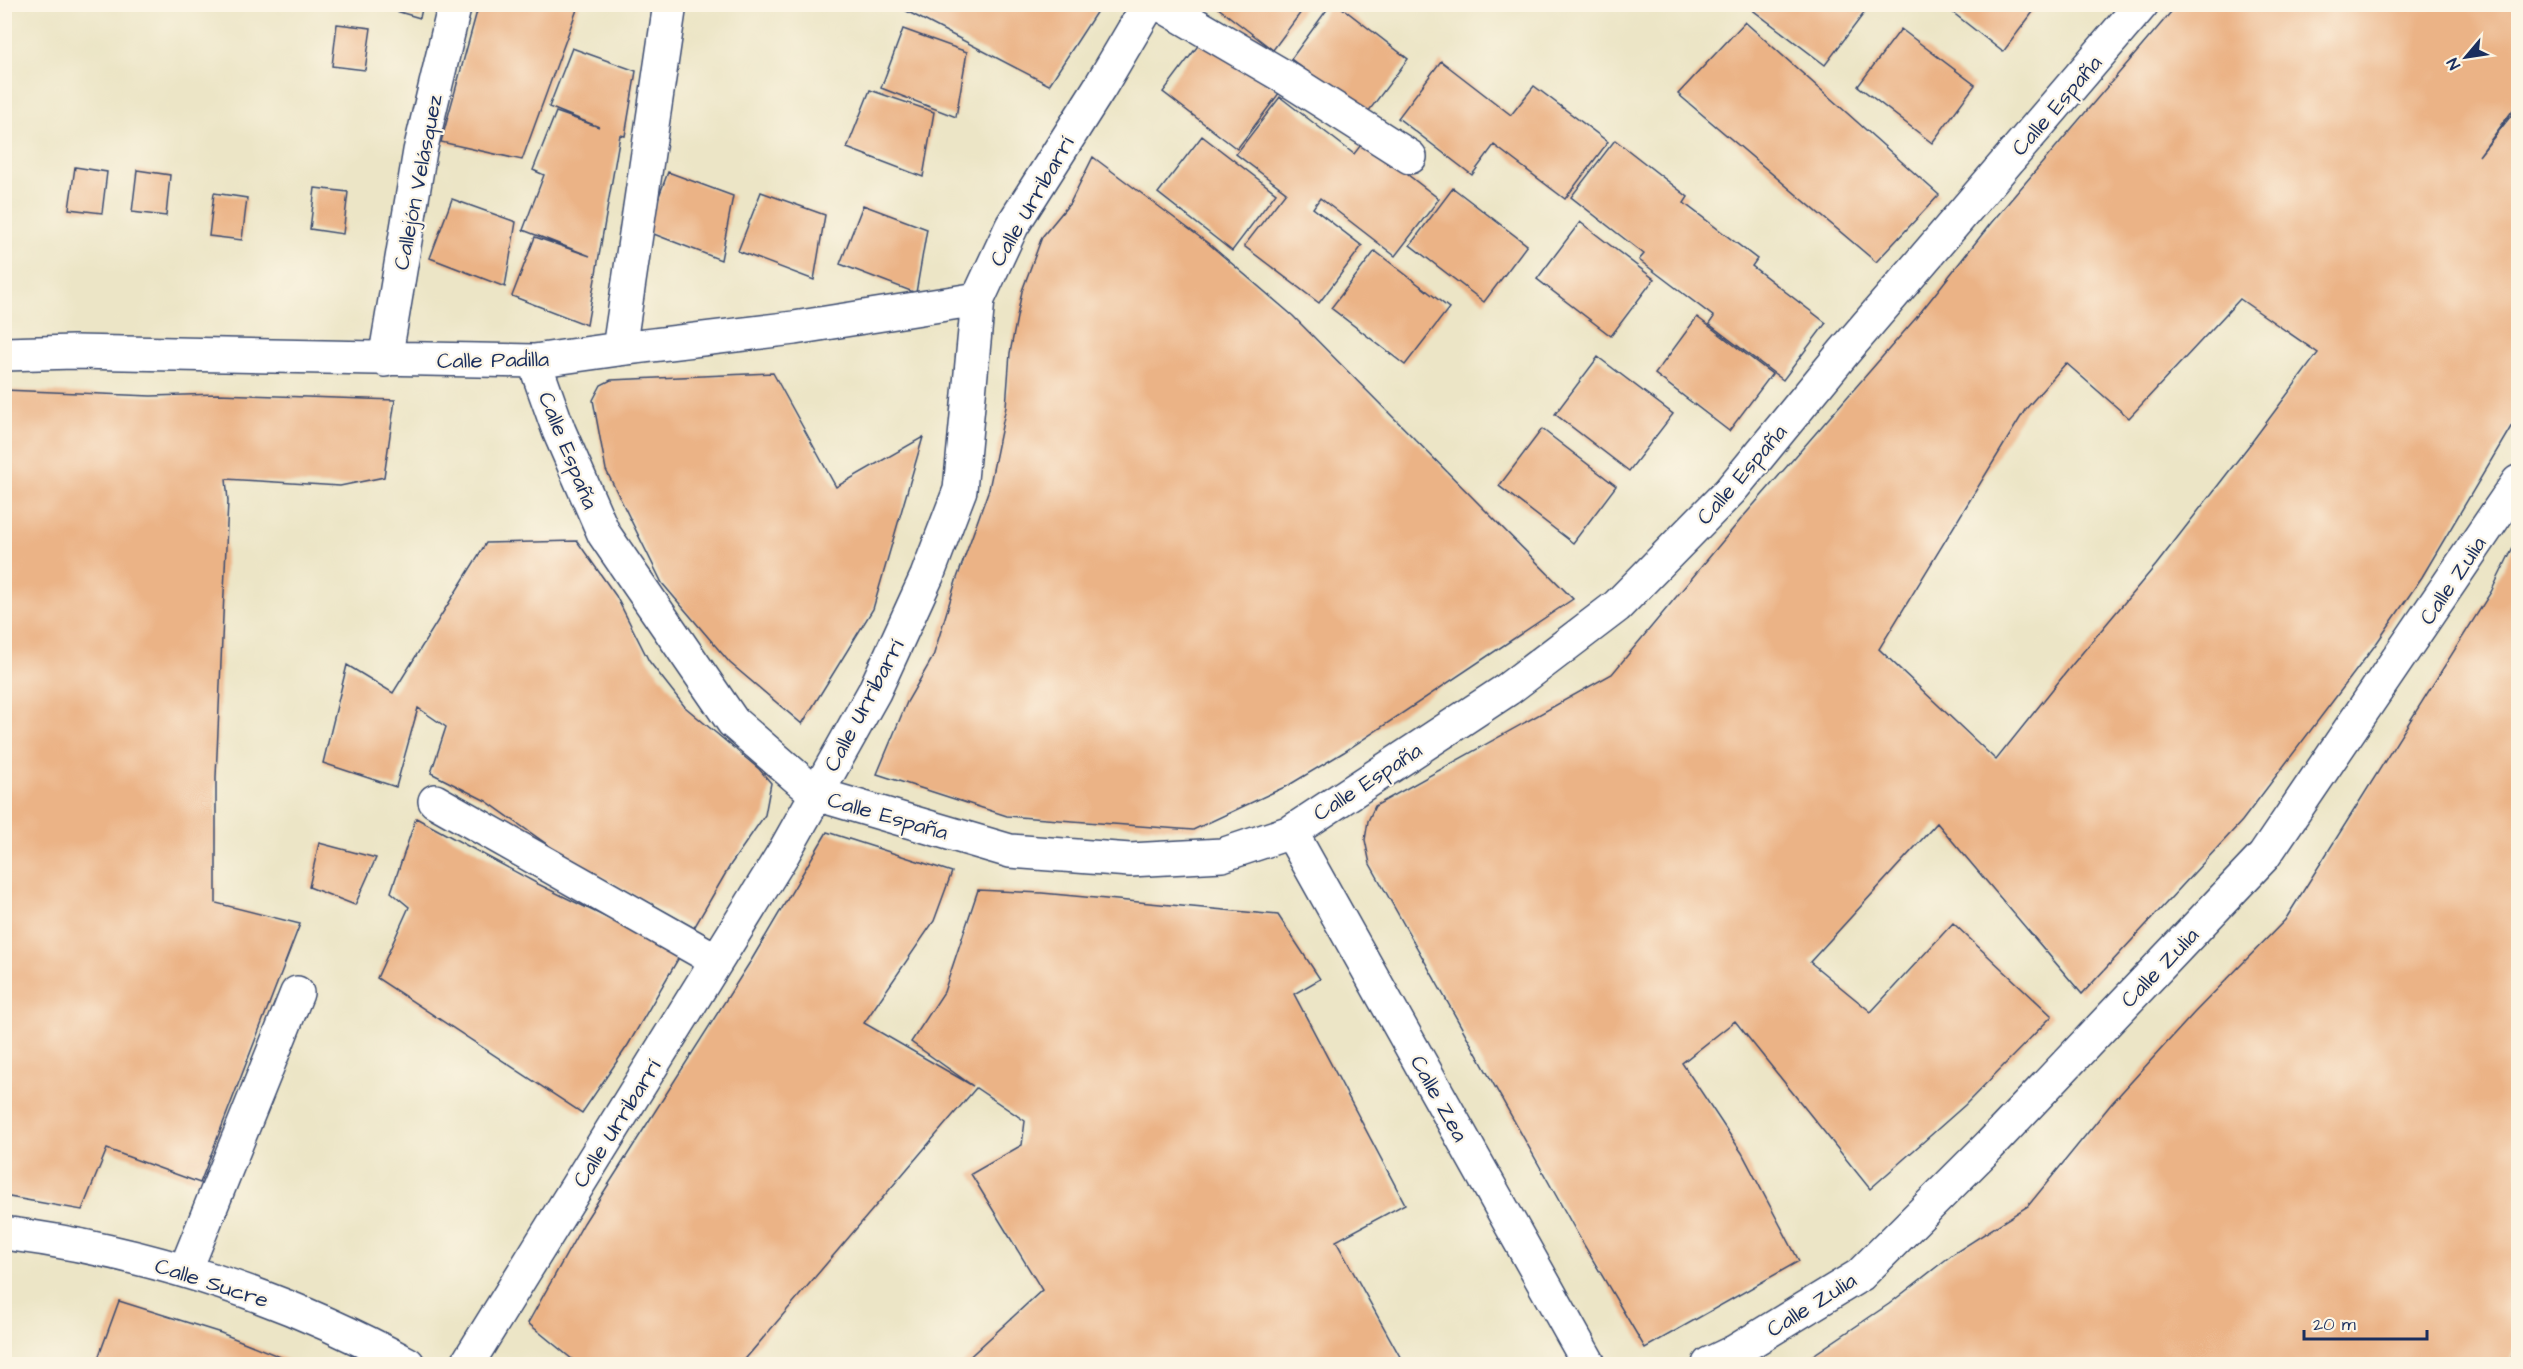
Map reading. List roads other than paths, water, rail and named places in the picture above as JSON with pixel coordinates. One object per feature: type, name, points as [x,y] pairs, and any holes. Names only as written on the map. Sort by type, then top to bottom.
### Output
[{"type":"street","name":"Callejón Velásquez","points":[[385,360],[420,151],[455,4]]},
{"type":"street","points":[[619,349],[670,4]]},
{"type":"street","name":"Calle Urribarrí","points":[[467,1365],[784,852],[874,692],[927,576],[960,490],[978,299],[1012,226],[1100,87],[1149,4]]},
{"type":"street","points":[[1160,4],[1283,76],[1410,157]]},
{"type":"street","name":"Calle España","points":[[534,361],[559,431],[604,534],[733,722],[816,794],[1011,851],[1130,860],[1222,855],[1291,832],[1508,689],[1617,606],[1730,491],[1844,352],[2142,4]]},
{"type":"street","name":"Calle Padilla","points":[[4,354],[74,352],[385,360],[534,361],[794,328],[978,299]]},
{"type":"street","name":"Calle Zulia","points":[[1709,1365],[1860,1275],[1990,1145],[2264,856],[2518,482]]},
{"type":"street","points":[[435,801],[716,960]]},
{"type":"street","name":"Calle Zea","points":[[1291,832],[1589,1365]]},
{"type":"street","points":[[186,1271],[297,993]]},
{"type":"street","name":"Calle Sucre","points":[[4,1233],[110,1251],[186,1271],[278,1303],[367,1342],[408,1365]]}]
